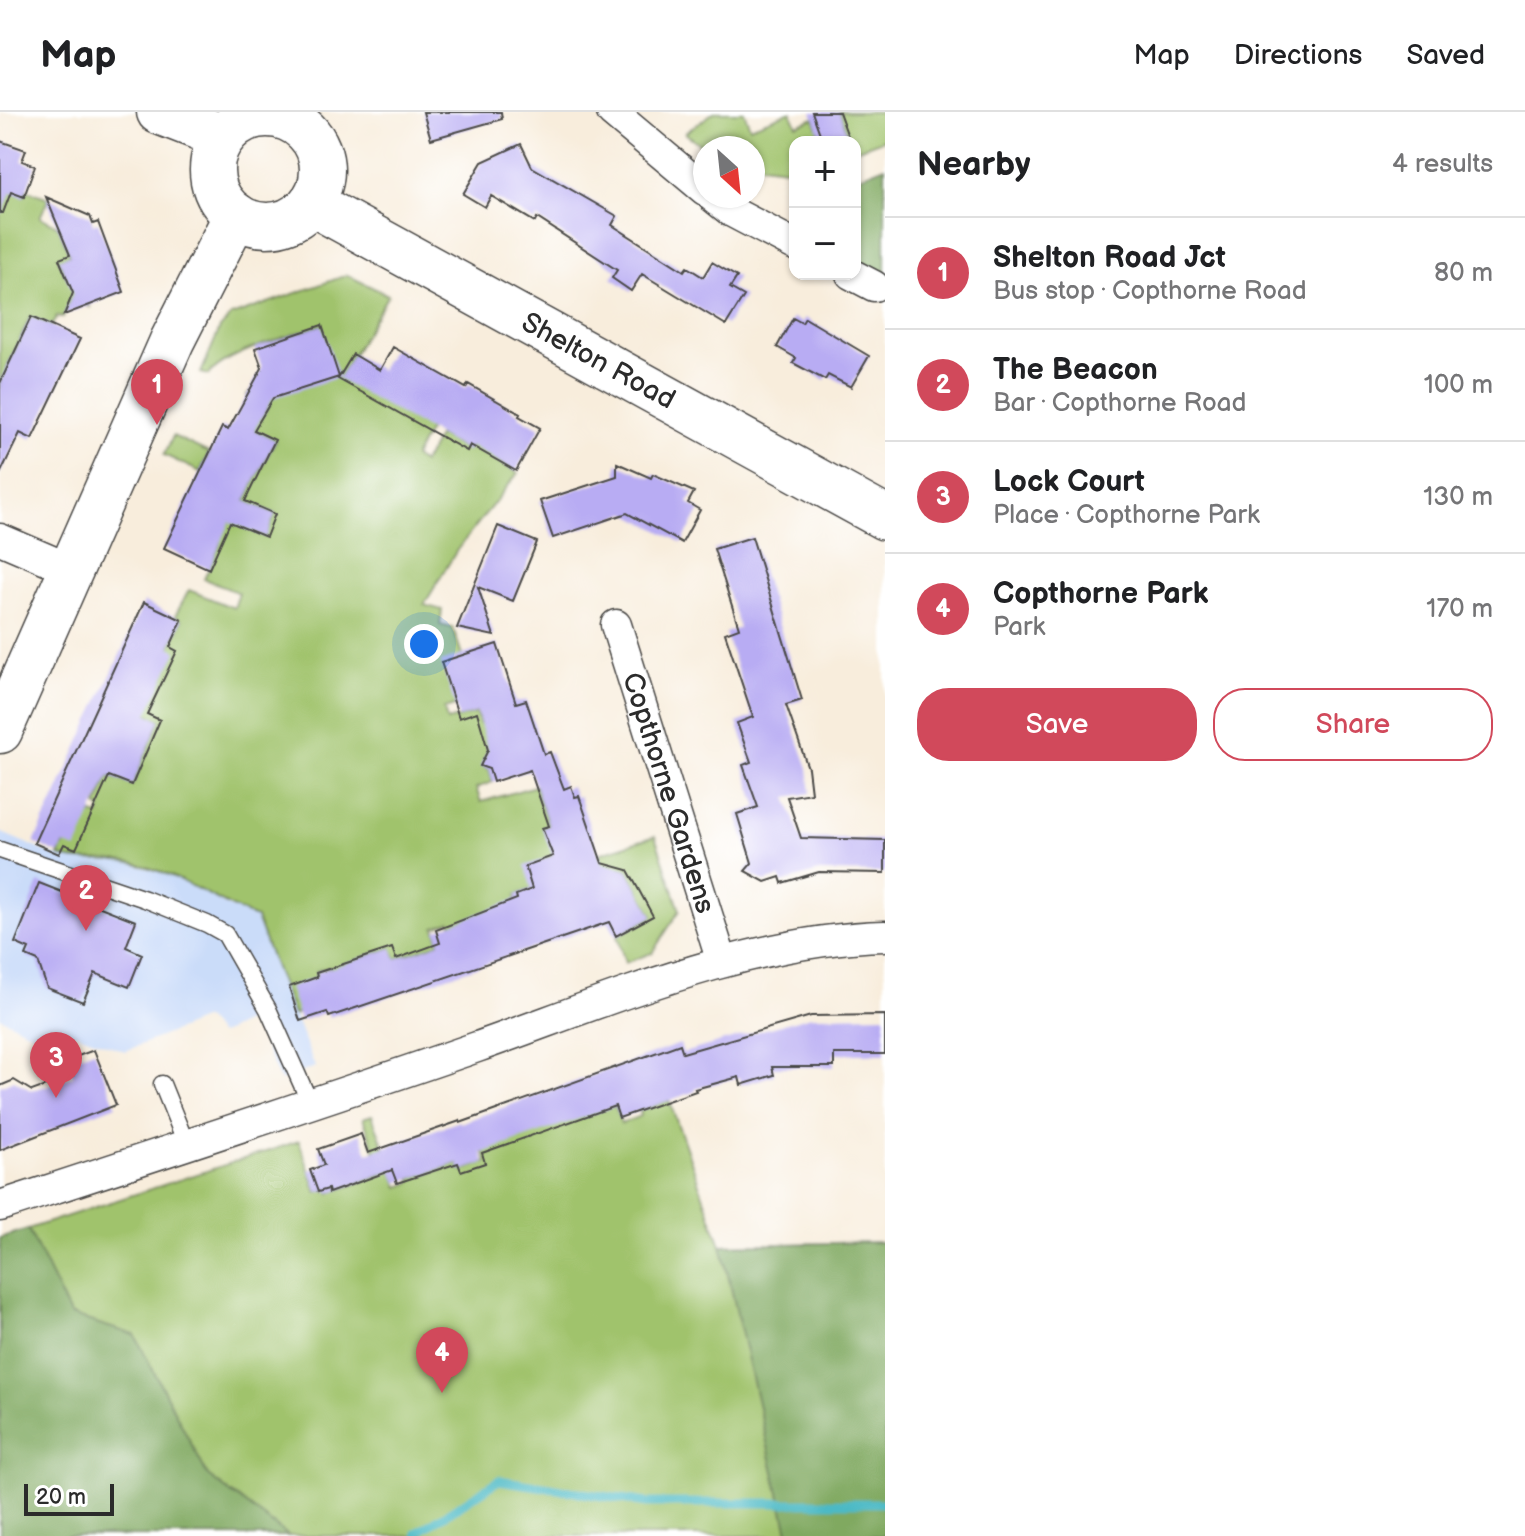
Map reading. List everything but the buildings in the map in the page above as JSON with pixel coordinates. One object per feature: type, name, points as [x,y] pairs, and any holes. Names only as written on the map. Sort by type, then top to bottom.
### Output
[{"type":"main road","points":[[159,112],[223,137]]},
{"type":"main road","points":[[264,115],[297,117],[319,150],[322,168],[320,186],[311,203],[289,220],[276,224],[262,224],[236,215],[223,203],[215,187],[213,161],[223,137],[248,118],[264,115]]},
{"type":"main road","name":"Shelton Road","points":[[311,203],[885,518]]},
{"type":"main road","points":[[0,731],[172,341],[236,215]]},
{"type":"street","points":[[612,112],[693,180]]},
{"type":"street","points":[[727,208],[789,242]]},
{"type":"street","points":[[0,539],[70,569]]},
{"type":"street","name":"Copthorne Gardens","points":[[616,625],[722,962]]},
{"type":"street","points":[[0,1206],[311,1105],[722,962],[829,941],[885,936]]},
{"type":"lane","points":[[0,850],[145,899],[225,934],[268,1009],[311,1105]]},
{"type":"lane","points":[[162,1084],[187,1146]]},
{"type":"shaded area","points":[[0,832],[61,858],[126,862],[183,879],[227,906],[256,918],[315,1067],[280,1081],[252,1019],[219,1035],[205,1019],[125,1051],[75,1033],[40,1038],[0,1017]]},
{"type":"green space","points":[[714,112],[744,112],[750,127],[791,112],[797,125],[814,118],[821,136],[789,136],[789,168],[765,165],[765,136],[693,136],[693,139],[685,133]]},
{"type":"green space","points":[[839,112],[885,112],[885,139],[861,148],[861,136],[848,136]]},
{"type":"green space","points":[[885,166],[885,285],[861,268],[861,176]]},
{"type":"green space","points":[[0,188],[24,196],[27,190],[49,198],[40,217],[58,226],[70,255],[59,260],[66,276],[76,272],[90,307],[71,300],[63,318],[57,316],[51,327],[30,317],[7,368],[36,383],[0,388]]},
{"type":"green space","points":[[347,275],[388,295],[341,375],[431,426],[414,457],[423,463],[439,435],[467,451],[475,437],[499,450],[494,459],[518,473],[457,550],[424,605],[442,610],[440,625],[453,628],[462,655],[462,704],[444,709],[447,721],[476,713],[480,724],[485,723],[495,751],[483,761],[493,782],[476,788],[481,802],[535,786],[549,826],[543,828],[559,853],[546,859],[581,889],[530,890],[516,895],[517,899],[457,937],[451,921],[435,927],[440,943],[396,959],[391,948],[348,963],[333,977],[330,967],[316,971],[317,977],[298,1013],[293,1015],[256,918],[177,878],[144,866],[59,856],[64,844],[92,814],[99,816],[101,809],[97,806],[109,776],[132,785],[160,720],[141,711],[182,620],[175,616],[189,590],[234,608],[239,593],[204,579],[220,544],[226,512],[265,537],[275,514],[245,501],[275,441],[252,429],[267,408],[246,396],[322,325],[244,352],[209,375],[201,373],[220,328],[231,316]]},
{"type":"green space","points":[[173,436],[209,453],[200,472],[164,455]]},
{"type":"green space","points":[[655,836],[680,910],[652,953],[625,963],[617,936],[653,916],[628,870],[621,868],[602,877],[589,857]]},
{"type":"green space","points":[[669,1100],[721,1245],[885,1242],[885,1536],[0,1536],[0,1238],[299,1141],[317,1192],[328,1189],[330,1193],[383,1174],[363,1118],[372,1115],[399,1187],[412,1182],[411,1178],[458,1163],[461,1171],[487,1162],[480,1139],[615,1106],[621,1124],[640,1116],[639,1111]]},
{"type":"green space","points":[[28,1229],[70,1315],[135,1335],[208,1476],[289,1536],[0,1536],[0,1238]]},
{"type":"green space","points":[[885,1242],[885,1536],[789,1536],[721,1245]]},
{"type":"waterway","points":[[417,1533],[499,1480],[647,1503],[885,1503]]},
{"type":"place","name":"Shelton Road Jct","points":[[157,425]]},
{"type":"place","name":"The Beacon","points":[[86,931]]},
{"type":"place","name":"Lock Court","points":[[56,1098]]},
{"type":"place","name":"Copthorne Park","points":[[442,1393]]}]
